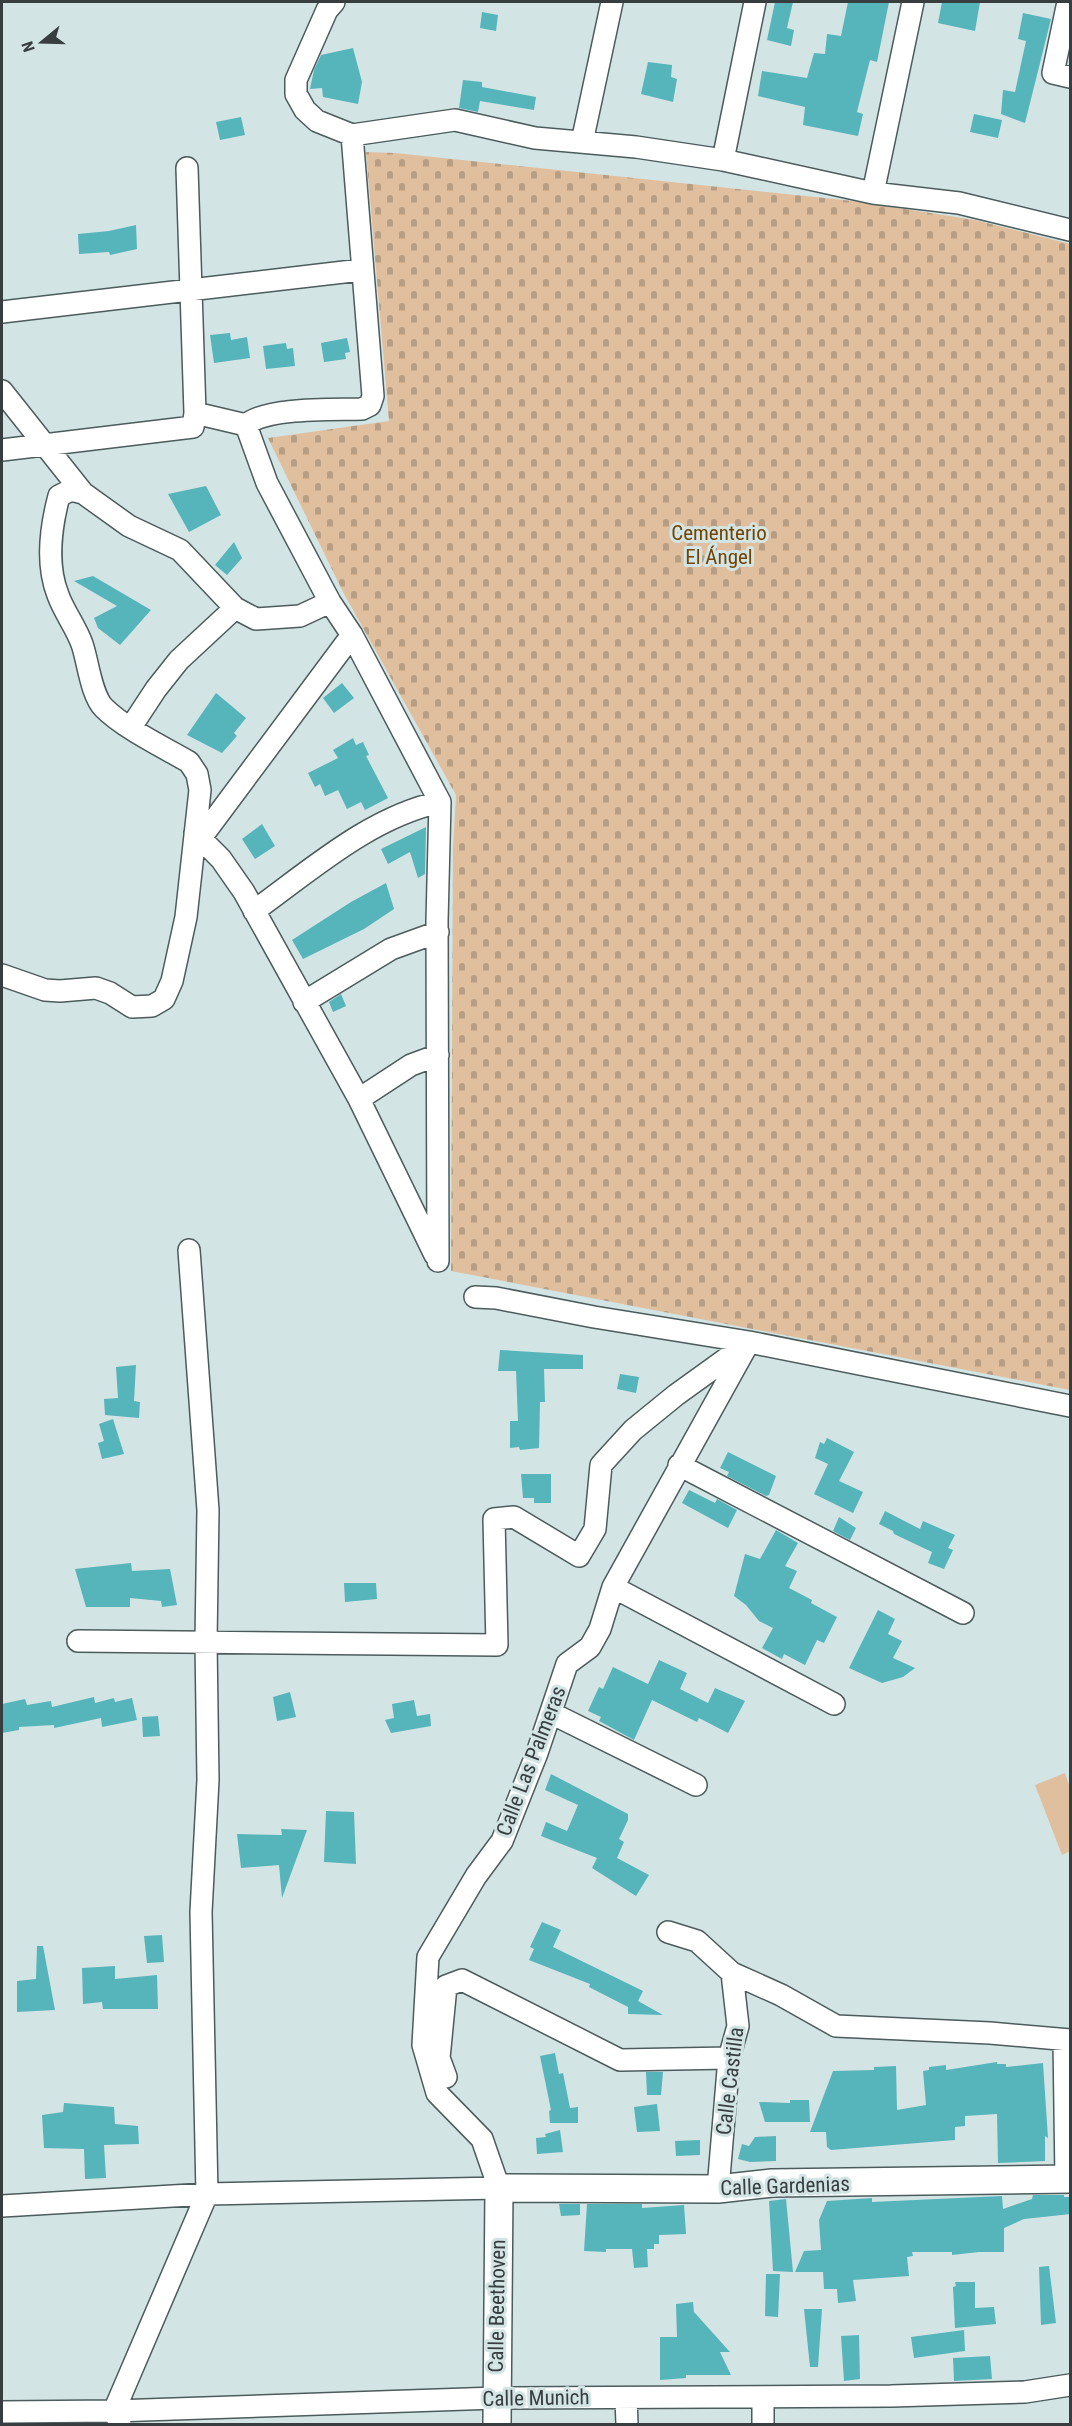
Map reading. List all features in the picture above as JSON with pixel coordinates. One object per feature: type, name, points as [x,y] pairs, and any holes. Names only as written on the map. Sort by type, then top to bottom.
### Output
[{"type":"street","points":[[334,2],[327,10],[296,80],[296,94],[305,110],[317,121],[352,135],[455,120],[535,138],[636,147],[723,160],[873,193],[959,203],[1071,230]]},
{"type":"street","points":[[582,142],[612,2]]},
{"type":"street","points":[[723,160],[756,2]]},
{"type":"street","points":[[873,193],[913,2]]},
{"type":"street","points":[[1068,2],[1053,73],[1071,77]]},
{"type":"street","points":[[246,425],[254,417],[279,413],[362,409],[370,405],[373,396],[361,270],[352,135]]},
{"type":"street","points":[[2,450],[193,427],[195,413],[187,168]]},
{"type":"street","points":[[2,312],[361,270]]},
{"type":"street","points":[[2,391],[83,493],[129,526],[180,550],[235,608],[256,619],[300,616],[330,602]]},
{"type":"street","points":[[195,413],[246,425]]},
{"type":"street","points":[[198,836],[221,859],[244,891],[359,1099],[438,1261],[440,802],[352,635],[330,602],[267,483],[246,425]]},
{"type":"street","points":[[2,975],[45,990],[96,988],[132,1006],[152,1006],[164,999],[172,981],[186,917],[198,836],[200,790],[196,774],[189,762],[131,727],[102,706],[81,642],[58,596],[52,578],[52,520],[59,496],[71,490],[83,493]]},
{"type":"street","points":[[131,727],[156,689],[179,660],[235,608]]},
{"type":"street","points":[[198,836],[352,635]]},
{"type":"street","points":[[254,911],[358,837],[419,806],[440,802]]},
{"type":"street","points":[[304,1002],[392,949],[438,932]]},
{"type":"street","points":[[359,1099],[411,1065],[438,1055]]},
{"type":"street","points":[[117,2418],[207,2194],[201,1912],[208,1780],[206,1642],[208,1510],[189,1250]]},
{"type":"street","points":[[475,1297],[496,1298],[594,1317],[749,1342],[1071,1406]]},
{"type":"street","points":[[78,1641],[497,1645],[494,1519],[514,1517],[579,1556],[595,1529],[601,1465],[612,1451],[633,1430],[676,1395],[749,1342]]},
{"type":"street","name":"Calle Las Palmeras","points":[[499,2188],[482,2139],[436,2093],[423,2045],[428,1957],[476,1876],[502,1841],[551,1713],[567,1664],[590,1647],[600,1629],[613,1587],[749,1342]]},
{"type":"street","points":[[679,1465],[963,1613]]},
{"type":"street","points":[[613,1587],[834,1704]]},
{"type":"street","points":[[551,1713],[696,1785]]},
{"type":"street","points":[[668,1932],[697,1941],[732,1973],[781,1995],[836,2026],[990,2033],[1067,2040],[1068,2179]]},
{"type":"street","name":"Calle Castilla","points":[[718,2189],[729,2058],[738,2026],[732,1973]]},
{"type":"street","points":[[461,2118],[440,2058],[446,1986],[462,1980],[620,2060],[729,2058]]},
{"type":"street","name":"Calle Gardenias","points":[[499,2188],[718,2189],[772,2183],[1068,2179]]},
{"type":"street","points":[[2,2206],[207,2194],[499,2188]]},
{"type":"street","name":"Calle Beethoven","points":[[496,2411],[499,2188]]},
{"type":"street","name":"Calle Munich","points":[[2,2412],[117,2418],[496,2411],[626,2398],[1025,2392],[1071,2385]]},
{"type":"street","points":[[763,2397],[763,2424]]},
{"type":"street","points":[[626,2398],[627,2424]]},
{"type":"green space","name":"Cementerio El Ángel","points":[[366,152],[395,153],[853,201],[975,220],[1070,244],[1070,1390],[451,1271],[453,848],[456,795],[343,592],[268,438],[389,421]]},
{"type":"green space","points":[[1065,1773],[1070,1788],[1070,1851],[1062,1855],[1035,1785]]},
{"type":"building","points":[[775,2],[793,2],[787,28],[794,30],[791,46],[767,40]]},
{"type":"building","points":[[848,2],[889,2],[877,62],[870,60],[857,112],[863,114],[858,136],[803,125],[805,107],[758,96],[762,71],[807,78],[814,53],[825,54],[827,34],[841,36]]},
{"type":"building","points":[[942,2],[980,2],[975,31],[938,23]]},
{"type":"building","points":[[482,12],[498,15],[496,31],[480,28]]},
{"type":"building","points":[[1023,13],[1051,19],[1025,123],[1001,114],[1003,90],[1015,92],[1026,41],[1018,39]]},
{"type":"building","points":[[353,48],[362,82],[358,104],[323,97],[322,88],[310,89],[314,70],[321,55]]},
{"type":"building","points":[[648,62],[672,65],[671,77],[677,79],[673,102],[641,94]]},
{"type":"building","points":[[463,80],[482,82],[482,87],[536,97],[534,110],[480,101],[478,112],[459,108]]},
{"type":"building","points":[[974,114],[1002,120],[998,138],[970,132]]},
{"type":"building","points":[[241,117],[245,135],[220,140],[216,122]]},
{"type":"building","points":[[136,225],[137,249],[110,255],[109,252],[79,254],[78,234]]},
{"type":"building","points":[[230,333],[231,340],[247,337],[250,358],[214,363],[210,335]]},
{"type":"building","points":[[347,338],[350,352],[345,353],[346,359],[324,362],[321,343]]},
{"type":"building","points":[[286,343],[287,349],[293,348],[295,366],[266,369],[263,346]]},
{"type":"building","points":[[206,486],[221,515],[189,532],[168,494]]},
{"type":"building","points":[[234,542],[242,558],[227,575],[215,565]]},
{"type":"building","points":[[93,576],[151,610],[120,645],[98,628],[94,618],[117,606],[74,581]]},
{"type":"building","points":[[342,683],[354,698],[334,713],[323,698]]},
{"type":"building","points":[[216,693],[246,718],[234,733],[237,736],[222,753],[187,735]]},
{"type":"building","points":[[353,738],[356,745],[363,742],[369,755],[366,756],[388,798],[365,810],[361,802],[347,809],[338,790],[325,796],[320,784],[315,787],[308,773],[338,758],[333,750]]},
{"type":"building","points":[[262,824],[275,846],[255,859],[242,839]]},
{"type":"building","points":[[426,827],[425,874],[418,878],[410,852],[388,864],[381,849]]},
{"type":"building","points":[[386,883],[394,909],[364,929],[303,959],[292,940],[351,902]]},
{"type":"building","points":[[341,994],[346,1006],[333,1012],[329,1002]]},
{"type":"building","points":[[500,1350],[583,1355],[583,1369],[544,1369],[545,1402],[540,1402],[539,1448],[520,1450],[519,1447],[510,1448],[510,1421],[518,1421],[516,1371],[498,1371]]},
{"type":"building","points":[[136,1365],[134,1401],[140,1402],[139,1418],[105,1415],[104,1399],[118,1398],[116,1367]]},
{"type":"building","points":[[620,1374],[639,1377],[636,1393],[617,1389]]},
{"type":"building","points":[[113,1419],[124,1454],[102,1459],[98,1443],[104,1441],[99,1424]]},
{"type":"building","points":[[827,1438],[854,1452],[839,1481],[863,1492],[853,1513],[814,1494],[828,1464],[815,1458],[820,1442],[824,1444]]},
{"type":"building","points":[[728,1452],[776,1476],[769,1495],[766,1496],[727,1476],[729,1472],[720,1468]]},
{"type":"building","points":[[521,1474],[551,1474],[551,1503],[534,1503],[534,1498],[523,1498]]},
{"type":"building","points":[[689,1490],[715,1503],[717,1499],[737,1510],[728,1528],[682,1503]]},
{"type":"building","points":[[885,1511],[920,1529],[923,1521],[955,1535],[948,1548],[953,1550],[944,1569],[928,1563],[932,1552],[894,1534],[893,1531],[879,1524]]},
{"type":"building","points":[[839,1517],[856,1528],[850,1540],[833,1531]]},
{"type":"building","points":[[776,1530],[798,1543],[785,1566],[797,1571],[789,1588],[837,1617],[824,1643],[817,1640],[805,1665],[784,1654],[782,1659],[762,1648],[773,1628],[759,1621],[746,1605],[734,1596],[745,1554],[760,1559]]},
{"type":"building","points":[[131,1563],[132,1571],[170,1569],[177,1605],[162,1607],[161,1601],[130,1598],[130,1607],[86,1607],[75,1569]]},
{"type":"building","points":[[344,1583],[376,1583],[377,1599],[345,1602]]},
{"type":"building","points":[[878,1610],[895,1619],[888,1634],[902,1641],[893,1658],[915,1668],[903,1677],[882,1683],[849,1668]]},
{"type":"building","points":[[659,1660],[687,1673],[680,1689],[708,1703],[715,1688],[745,1701],[728,1733],[699,1718],[697,1722],[652,1700],[634,1740],[599,1721],[601,1717],[588,1711],[599,1687],[603,1689],[613,1667],[648,1684]]},
{"type":"building","points":[[290,1692],[296,1717],[277,1721],[273,1697]]},
{"type":"building","points":[[94,1697],[95,1703],[114,1698],[115,1702],[132,1698],[137,1720],[102,1727],[101,1718],[54,1728],[54,1725],[19,1727],[19,1730],[2,1733],[2,1704],[25,1699],[27,1705],[51,1701],[52,1707]]},
{"type":"building","points":[[414,1700],[417,1716],[430,1714],[431,1726],[391,1733],[385,1720],[394,1718],[392,1704]]},
{"type":"building","points":[[158,1716],[160,1736],[143,1737],[142,1717]]},
{"type":"building","points":[[551,1774],[628,1814],[628,1820],[619,1839],[624,1842],[617,1858],[649,1875],[636,1896],[592,1868],[597,1858],[541,1836],[546,1822],[567,1831],[578,1805],[545,1790]]},
{"type":"building","points":[[326,1811],[354,1812],[356,1864],[324,1862]]},
{"type":"building","points":[[281,1829],[307,1830],[282,1898],[279,1865],[241,1868],[237,1834],[282,1835]]},
{"type":"building","points":[[542,1922],[561,1930],[553,1947],[643,1991],[638,2001],[663,2015],[628,2014],[628,2007],[589,1987],[590,1984],[529,1960],[534,1949],[530,1947]]},
{"type":"building","points":[[162,1935],[164,1962],[147,1963],[144,1936]]},
{"type":"building","points":[[37,1946],[43,1946],[55,2010],[17,2012],[17,1981],[36,1979]]},
{"type":"building","points":[[115,1966],[115,1979],[157,1975],[158,2009],[103,2009],[102,2002],[83,2004],[82,1968]]},
{"type":"building","points":[[555,2053],[559,2074],[563,2073],[570,2108],[578,2107],[578,2123],[550,2123],[549,2111],[551,2110],[540,2056]]},
{"type":"building","points":[[997,2062],[997,2064],[1006,2064],[1006,2067],[1043,2063],[1048,2138],[1045,2136],[1045,2161],[998,2163],[997,2114],[965,2116],[965,2126],[955,2127],[955,2140],[831,2150],[827,2147],[826,2132],[810,2132],[833,2071],[874,2070],[874,2067],[896,2066],[897,2110],[926,2105],[923,2071],[929,2070],[929,2067],[946,2065],[946,2070]]},
{"type":"building","points":[[646,2072],[663,2072],[661,2095],[647,2095]]},
{"type":"building","points":[[790,2100],[809,2100],[810,2122],[765,2122],[759,2102],[790,2103]]},
{"type":"building","points":[[64,2103],[114,2107],[115,2124],[138,2126],[139,2144],[104,2145],[106,2178],[85,2179],[84,2149],[44,2148],[42,2115],[63,2112]]},
{"type":"building","points":[[657,2104],[660,2131],[637,2132],[634,2107]]},
{"type":"building","points":[[560,2130],[563,2152],[537,2154],[536,2138],[546,2137],[545,2134]]},
{"type":"building","points":[[776,2136],[776,2161],[750,2162],[738,2159],[742,2144],[749,2146],[755,2137]]},
{"type":"building","points":[[700,2140],[700,2155],[676,2156],[675,2141]]},
{"type":"building","points":[[1033,2195],[1071,2197],[1071,2214],[1024,2219],[1004,2228],[1004,2252],[952,2255],[952,2252],[912,2252],[913,2256],[907,2257],[909,2276],[853,2280],[856,2301],[838,2303],[837,2289],[824,2289],[823,2272],[795,2272],[804,2251],[821,2250],[819,2220],[827,2201],[872,2198],[872,2202],[1002,2196],[1003,2209],[1032,2199]]},
{"type":"building","points":[[786,2199],[793,2272],[773,2271],[769,2201]]},
{"type":"building","points":[[559,2204],[580,2204],[580,2215],[561,2216]]},
{"type":"building","points":[[587,2204],[642,2204],[642,2208],[684,2205],[686,2234],[659,2235],[659,2244],[654,2244],[654,2249],[647,2249],[648,2267],[634,2268],[632,2249],[606,2249],[606,2252],[584,2251]]},
{"type":"building","points":[[1049,2266],[1056,2323],[1041,2325],[1039,2267]]},
{"type":"building","points":[[766,2274],[780,2274],[778,2317],[765,2316]]},
{"type":"building","points":[[955,2282],[975,2282],[975,2308],[994,2307],[996,2324],[955,2328],[953,2287],[956,2286]]},
{"type":"building","points":[[693,2302],[694,2312],[730,2352],[720,2352],[731,2375],[686,2375],[686,2378],[660,2380],[660,2337],[677,2337],[676,2304]]},
{"type":"building","points":[[804,2309],[822,2309],[818,2367],[810,2367]]},
{"type":"building","points":[[964,2330],[965,2351],[914,2358],[911,2337]]},
{"type":"building","points":[[859,2335],[860,2379],[844,2381],[841,2336]]},
{"type":"building","points":[[990,2356],[992,2379],[954,2381],[953,2358]]}]
